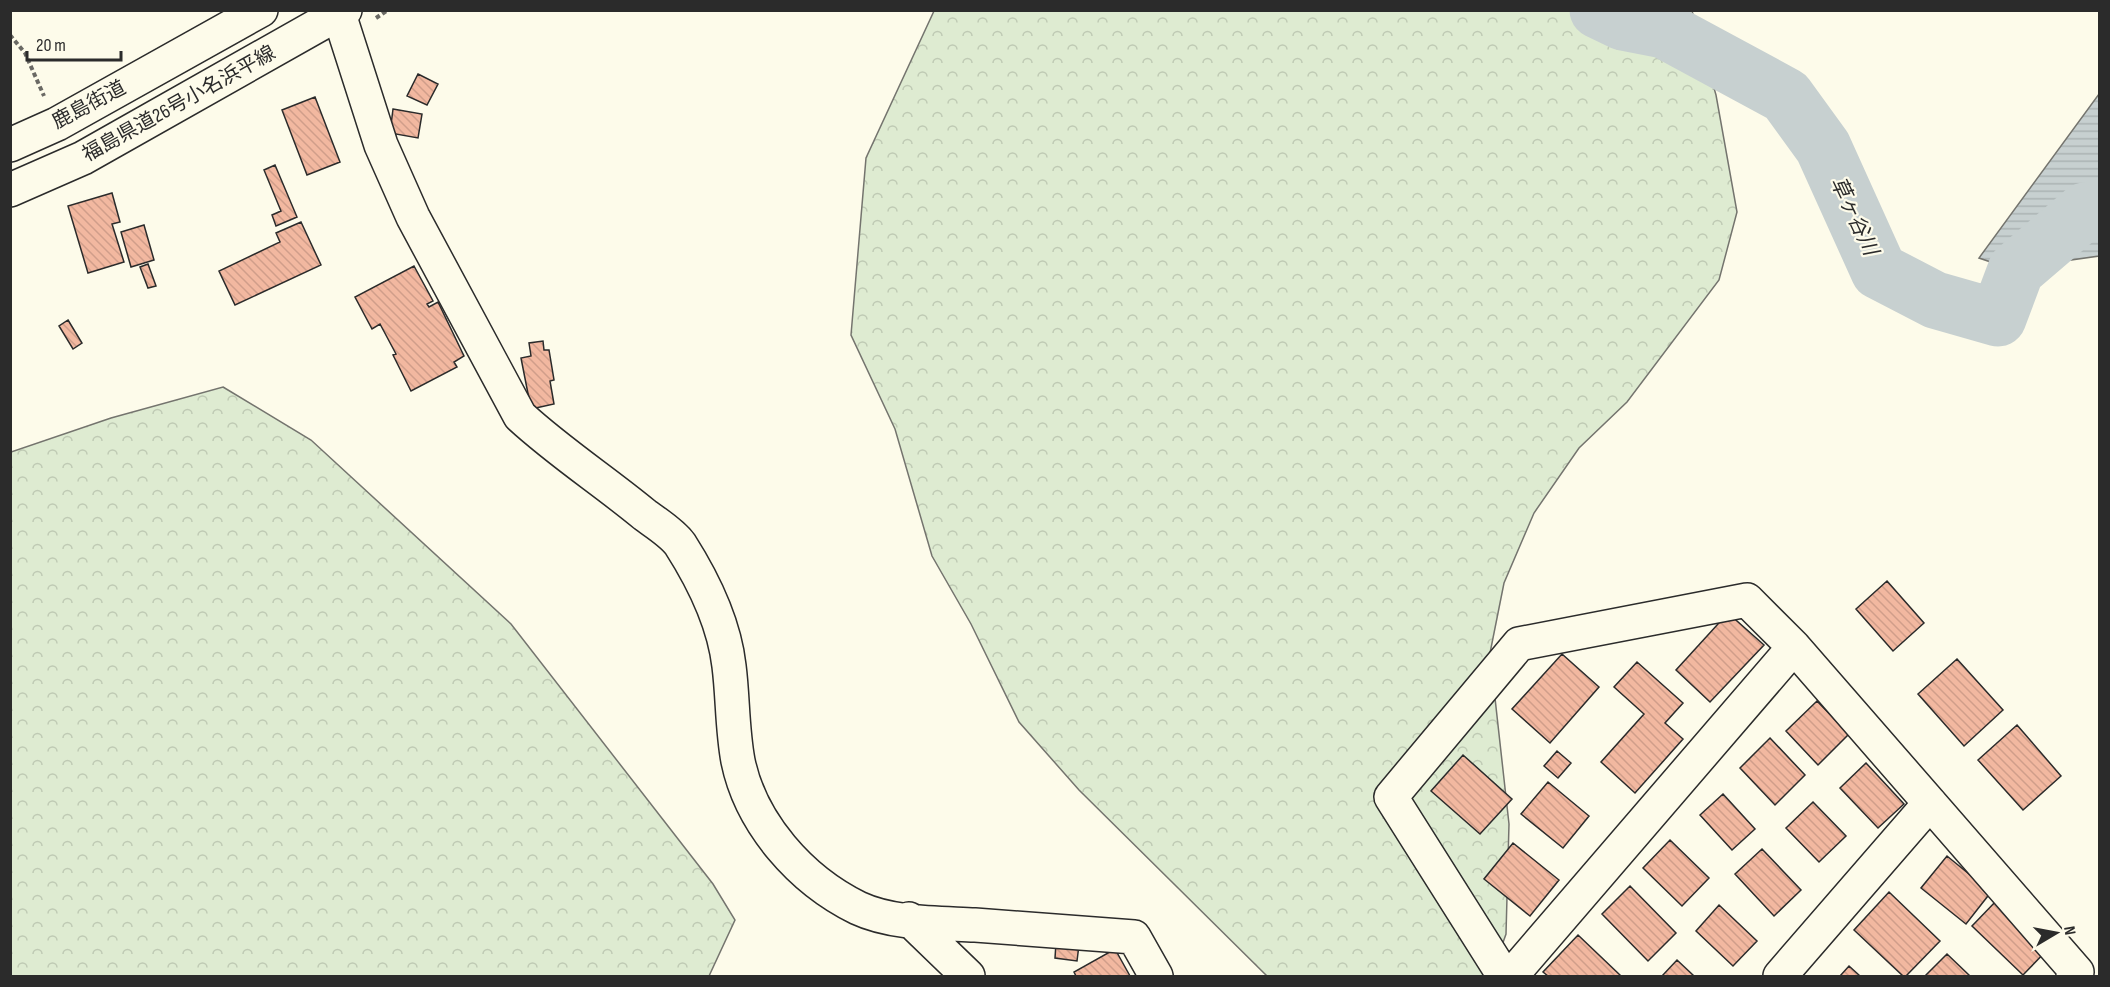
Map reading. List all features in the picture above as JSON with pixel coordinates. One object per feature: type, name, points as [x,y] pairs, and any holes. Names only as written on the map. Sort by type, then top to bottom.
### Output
[{"type":"street","name":"鹿島街道","points":[[10,145],[57,124],[261,10]]},
{"type":"street","name":"福島県道26号小名浜平線","points":[[10,190],[83,158],[342,12]]},
{"type":"street","points":[[342,12],[381,145],[412,217],[520,416],[542,437],[624,496],[678,542],[702,584],[717,613],[729,665],[730,708],[739,763],[755,808],[771,836],[798,865],[859,908],[909,919],[1134,937],[1156,976]]},
{"type":"street","points":[[1504,976],[1391,797],[1519,644],[1747,600],[1794,647],[2077,972],[2073,976]]},
{"type":"street","points":[[1511,976],[1794,647]]},
{"type":"street","points":[[1780,976],[1930,803]]},
{"type":"street","points":[[909,919],[968,976]]},
{"type":"path","points":[[10,35],[25,53],[57,124]]},
{"type":"green space","points":[[934,11],[1692,11],[1716,95],[1737,212],[1719,280],[1627,402],[1579,448],[1534,513],[1504,583],[1490,653],[1509,824],[1506,934],[1491,976],[1267,976],[1079,790],[1019,722],[971,624],[932,556],[895,429],[851,335],[866,158]]},
{"type":"green space","points":[[223,387],[311,440],[511,624],[713,884],[735,920],[709,976],[11,976],[11,452],[111,418]]},
{"type":"shaded area","points":[[2099,94],[2099,256],[2050,263],[2044,266],[2041,279],[1979,258]]},
{"type":"building","points":[[418,74],[438,84],[427,105],[407,96]]},
{"type":"building","points":[[315,97],[340,162],[307,175],[282,110]]},
{"type":"building","points":[[393,109],[422,114],[418,138],[390,133]]},
{"type":"building","points":[[275,165],[297,217],[276,226],[272,215],[281,211],[264,170]]},
{"type":"building","points":[[112,193],[120,222],[112,224],[124,262],[88,273],[68,206]]},
{"type":"building","points":[[301,222],[321,265],[235,305],[219,271],[280,242],[276,233]]},
{"type":"building","points":[[144,225],[154,260],[131,267],[121,232]]},
{"type":"building","points":[[148,264],[156,286],[148,288],[140,267]]},
{"type":"building","points":[[414,266],[433,301],[427,304],[429,307],[438,302],[464,356],[454,362],[457,367],[411,391],[393,355],[396,354],[380,324],[372,329],[355,297]]},
{"type":"building","points":[[68,320],[82,343],[73,349],[59,326]]},
{"type":"building","points":[[543,341],[544,350],[549,350],[554,380],[550,381],[554,404],[531,409],[521,358],[531,356],[529,343]]},
{"type":"building","points":[[1887,581],[1924,623],[1893,651],[1856,609]]},
{"type":"building","points":[[1728,613],[1764,645],[1710,702],[1676,670]]},
{"type":"building","points":[[1562,654],[1599,687],[1550,743],[1512,709]]},
{"type":"building","points":[[1957,659],[2003,710],[1964,746],[1918,694]]},
{"type":"building","points":[[1637,662],[1683,703],[1665,723],[1683,739],[1635,793],[1601,762],[1644,714],[1614,687]]},
{"type":"building","points":[[1817,701],[1849,734],[1818,765],[1786,731]]},
{"type":"building","points":[[2017,725],[2061,776],[2023,810],[1978,760]]},
{"type":"building","points":[[1770,738],[1805,775],[1775,805],[1740,768]]},
{"type":"building","points":[[1557,751],[1571,763],[1558,778],[1544,766]]},
{"type":"building","points":[[1463,755],[1512,799],[1480,834],[1431,791]]},
{"type":"building","points":[[1866,763],[1904,804],[1878,828],[1840,788]]},
{"type":"building","points":[[1548,782],[1589,816],[1563,848],[1521,814]]},
{"type":"building","points":[[1723,794],[1755,829],[1732,850],[1700,815]]},
{"type":"building","points":[[1813,802],[1846,836],[1819,862],[1786,828]]},
{"type":"building","points":[[1670,840],[1709,878],[1682,906],[1643,868]]},
{"type":"building","points":[[1513,843],[1559,880],[1530,916],[1484,879]]},
{"type":"building","points":[[1762,849],[1801,890],[1774,916],[1735,874]]},
{"type":"building","points":[[1947,856],[1991,892],[1966,924],[1921,888]]},
{"type":"building","points":[[1630,886],[1676,933],[1648,961],[1602,914]]},
{"type":"building","points":[[1889,892],[1940,941],[1906,976],[1903,976],[1854,930]]},
{"type":"building","points":[[1998,899],[2049,948],[2023,975],[1972,926]]},
{"type":"building","points":[[1719,905],[1757,941],[1733,966],[1696,931]]},
{"type":"building","points":[[1578,935],[1621,976],[1548,976],[1543,972]]},
{"type":"building","points":[[1056,943],[1079,945],[1077,961],[1055,958]]},
{"type":"building","points":[[1115,949],[1130,976],[1076,976],[1074,972]]},
{"type":"building","points":[[1947,954],[1970,976],[1925,976]]},
{"type":"building","points":[[1677,960],[1694,976],[1662,976]]},
{"type":"building","points":[[1849,966],[1860,976],[1840,976]]},
{"type":"waterway","name":"草ヶ谷川","points":[[1598,10],[1623,22],[1664,30],[1786,96],[1823,147],[1879,271],[1935,300],[1998,318],[2016,270],[2085,211],[2100,208]]}]
